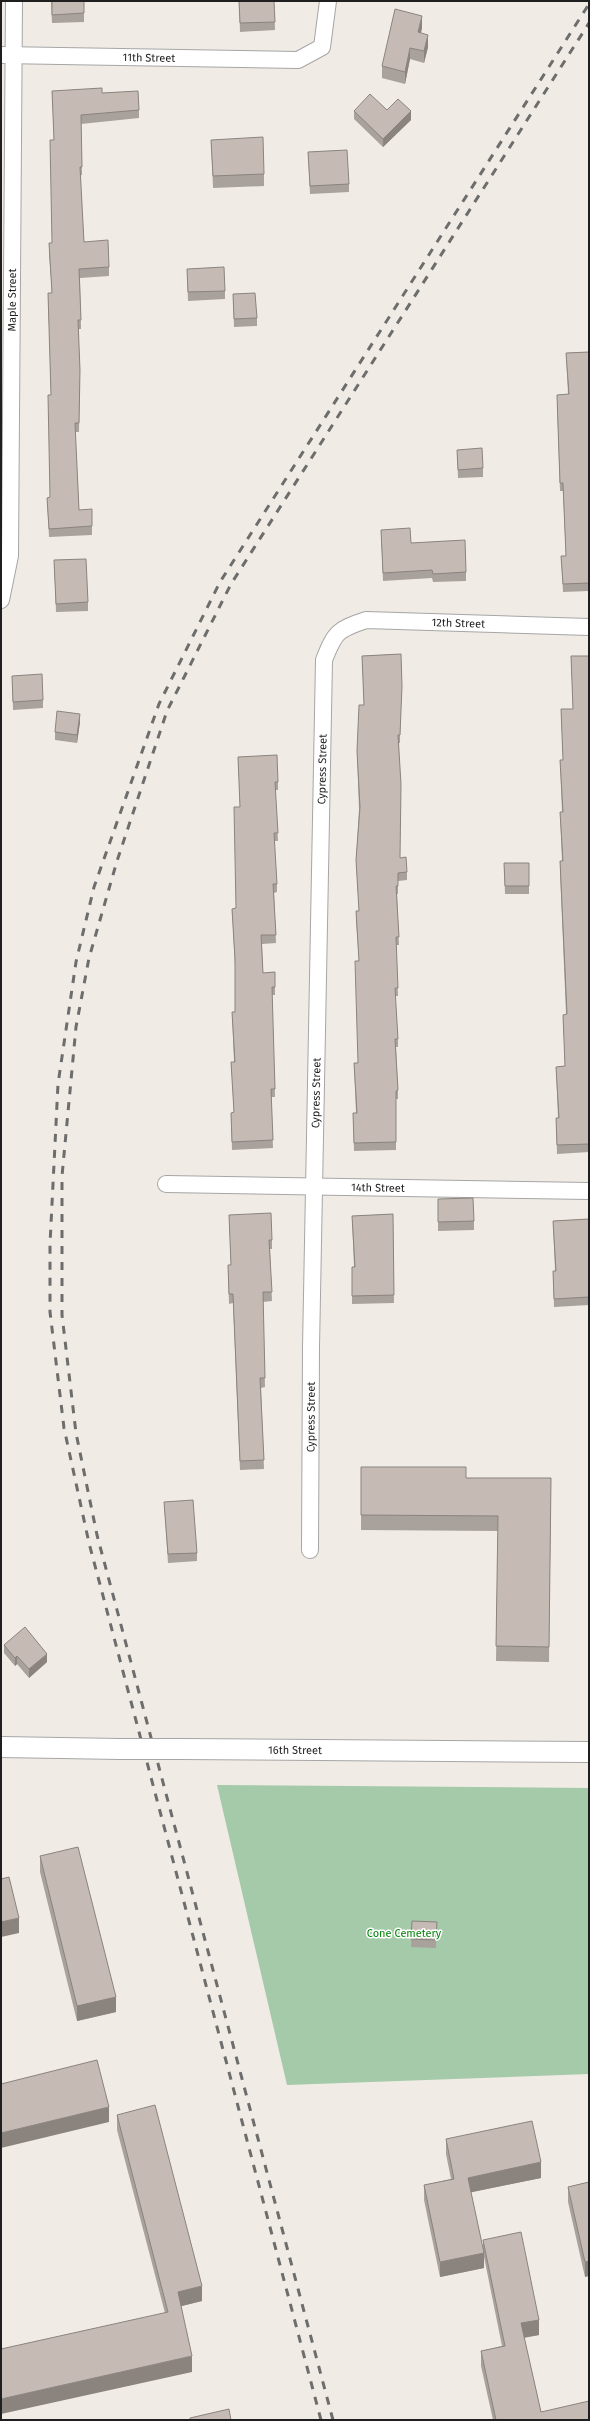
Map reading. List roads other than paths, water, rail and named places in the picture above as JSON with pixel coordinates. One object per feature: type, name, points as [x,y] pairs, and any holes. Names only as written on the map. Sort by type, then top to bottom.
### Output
[{"type":"street","name":"Maple Street","points":[[1,599],[10,548],[7,55],[14,1]]},
{"type":"street","name":"11th Street","points":[[7,55],[298,60],[322,47],[328,17],[328,1]]},
{"type":"street","name":"12th Street","points":[[333,638],[344,627],[366,620],[589,627]]},
{"type":"street","name":"Cypress Street","points":[[310,1550],[314,1187],[324,660],[333,638]]},
{"type":"street","name":"14th Street","points":[[166,1184],[589,1191]]},
{"type":"street","name":"16th Street","points":[[1,1747],[589,1752]]},
{"type":"railway","points":[[321,2420],[89,1543],[64,1428],[50,1312],[50,1244],[58,1084],[76,962],[94,887],[159,704],[220,582],[589,4]]},
{"type":"railway","points":[[333,2420],[97,1535],[76,1433],[62,1315],[62,1176],[76,1027],[89,958],[117,861],[167,711],[231,584],[589,23]]},
{"type":"park label","name":"Cone Cemetery","points":[[404,1933]]}]
